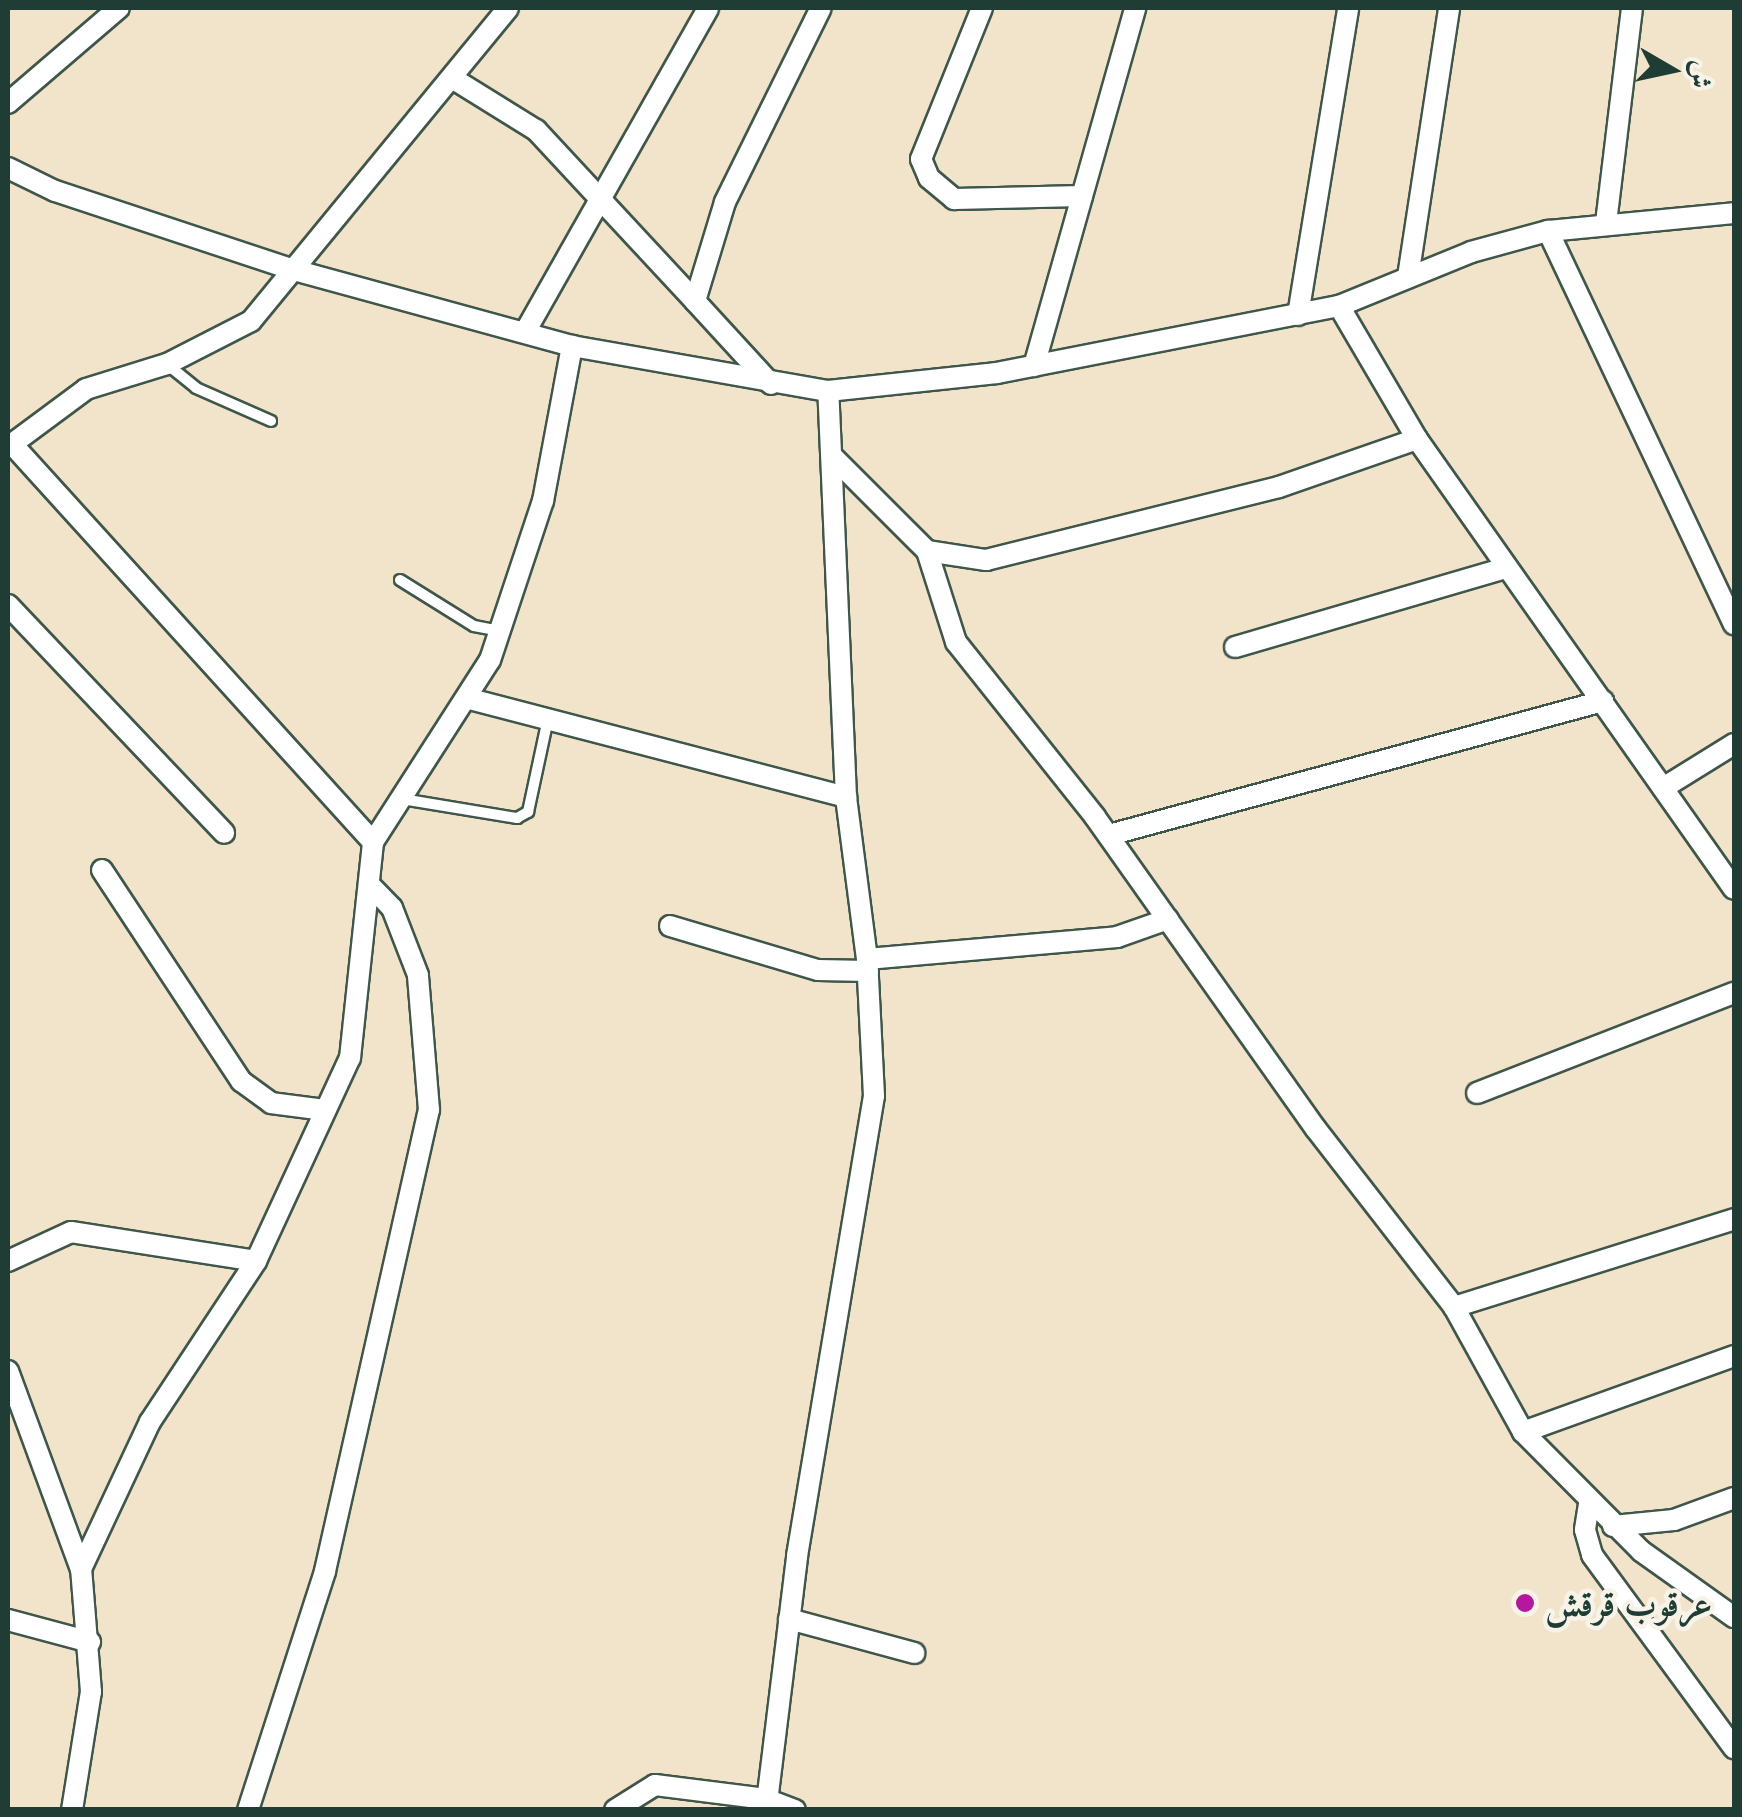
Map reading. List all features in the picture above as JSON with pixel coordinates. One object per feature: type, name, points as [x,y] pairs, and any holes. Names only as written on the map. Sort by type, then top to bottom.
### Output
[{"type":"street","points":[[8,103],[119,8]]},
{"type":"street","points":[[373,842],[10,446],[86,390],[167,364],[251,321],[508,8]]},
{"type":"street","points":[[525,332],[708,8]]},
{"type":"street","points":[[695,302],[725,202],[820,8]]},
{"type":"street","points":[[982,8],[921,160],[929,178],[954,199],[1082,196]]},
{"type":"street","points":[[1034,366],[1135,8]]},
{"type":"street","points":[[1298,314],[1348,8]]},
{"type":"street","points":[[1408,276],[1449,8]]},
{"type":"street","points":[[1606,223],[1632,8]]},
{"type":"street","points":[[452,78],[536,130],[598,202],[771,384]]},
{"type":"street","points":[[8,171],[294,270],[572,346],[828,391],[1034,366],[1339,306],[1408,276],[1548,231],[1734,213]]},
{"type":"street","points":[[1548,231],[1734,624]]},
{"type":"street","points":[[1339,306],[1416,440],[1734,888]]},
{"type":"street","points":[[81,1569],[150,1422],[256,1261],[350,1058],[372,887],[373,842],[470,699],[502,631],[544,501],[572,346]]},
{"type":"street","points":[[766,1804],[789,1620],[874,1096],[868,965],[846,797],[828,391]]},
{"type":"street","points":[[927,551],[1010,558],[1279,486],[1416,440]]},
{"type":"street","points":[[833,457],[927,551],[956,642],[1108,835],[1316,1129],[1454,1307],[1523,1432],[1613,1526],[1675,1580],[1734,1617]]},
{"type":"street","points":[[1235,647],[1506,568]]},
{"type":"street","points":[[8,605],[224,833]]},
{"type":"street","points":[[470,699],[846,797]]},
{"type":"street","points":[[1108,835],[1603,701]]},
{"type":"street","points":[[1663,788],[1734,744]]},
{"type":"street","points":[[102,870],[241,1081],[271,1103],[325,1110]]},
{"type":"street","points":[[248,1810],[325,1571],[429,1110],[418,976],[392,908],[372,887]]},
{"type":"street","points":[[670,926],[818,970],[1117,938],[1168,919]]},
{"type":"street","points":[[1478,1092],[1734,993]]},
{"type":"street","points":[[1454,1307],[1734,1218]]},
{"type":"street","points":[[8,1262],[72,1232],[256,1261]]},
{"type":"street","points":[[1523,1432],[1734,1356]]},
{"type":"street","points":[[8,1370],[81,1569],[90,1642],[89,1711],[72,1810]]},
{"type":"street","points":[[1613,1526],[1674,1520],[1734,1498]]},
{"type":"street","points":[[1589,1504],[1585,1530],[1592,1555],[1734,1748]]},
{"type":"street","points":[[8,1620],[90,1642]]},
{"type":"street","points":[[789,1620],[914,1653]]},
{"type":"street","points":[[615,1810],[656,1785],[795,1810]]},
{"type":"lane","points":[[167,364],[196,388],[271,421]]},
{"type":"lane","points":[[400,580],[474,626],[502,631]]},
{"type":"lane","points":[[402,799],[517,818],[528,812],[548,720]]},
{"type":"place","name":"عرقوب قرقش","points":[[1525,1603]]}]
